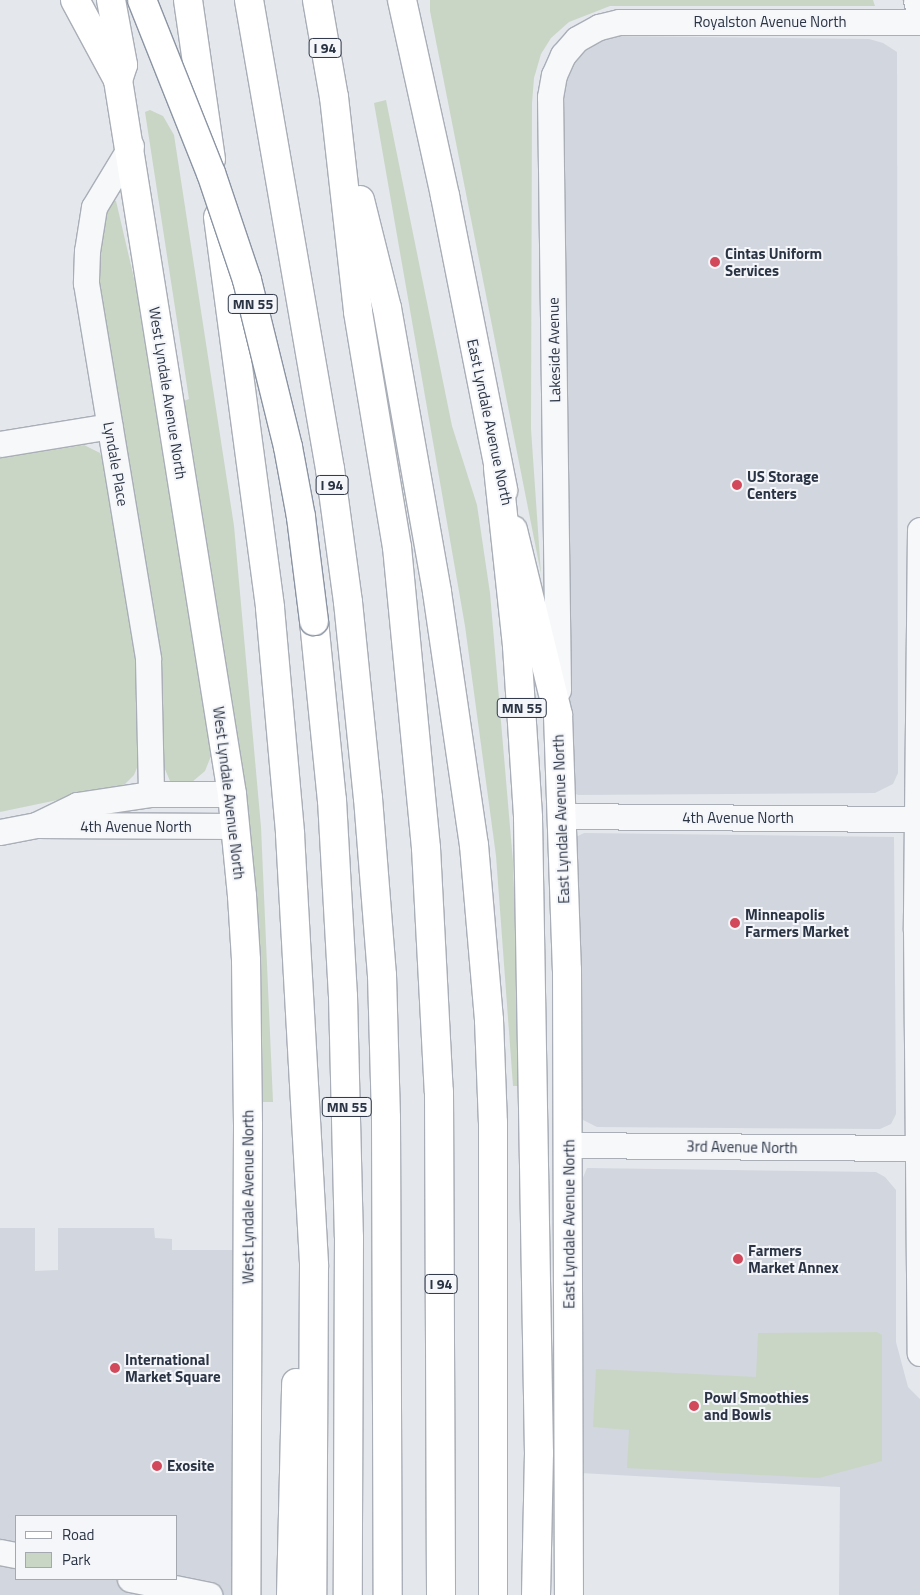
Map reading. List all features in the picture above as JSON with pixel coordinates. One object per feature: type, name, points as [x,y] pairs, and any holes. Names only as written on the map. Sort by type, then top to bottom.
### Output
[{"type":"main road","points":[[75,0],[118,80]]},
{"type":"main road","name":"West Lyndale Avenue North","points":[[111,0],[123,65],[118,80],[131,146],[232,794],[235,826],[247,979],[246,1595]]},
{"type":"main road","name":"MN 55","points":[[142,0],[211,173],[247,280],[292,471],[313,612],[332,800],[344,1006],[349,1238],[348,1595]]},
{"type":"main road","points":[[188,0],[270,608],[287,798],[305,1063],[314,1266],[312,1595]]},
{"type":"main road","name":"I 94","points":[[249,0],[313,363],[347,592],[368,789],[382,975],[388,1221],[388,1595]]},
{"type":"main road","name":"I 94","points":[[317,0],[334,97],[358,312],[397,547],[422,802],[434,973],[441,1208],[441,1595]]},
{"type":"main road","name":"East Lyndale Avenue North","points":[[402,0],[445,196],[498,468],[558,715],[560,816],[567,970],[569,1595]]},
{"type":"main road","points":[[334,97],[387,308],[437,592],[465,770],[490,1020],[494,1189],[493,1595]]},
{"type":"main road","name":"MN 55","points":[[498,468],[524,737],[530,948],[539,1453],[536,1595]]},
{"type":"main road","points":[[291,1595],[297,1358],[314,1266]]},
{"type":"street","points":[[916,0],[920,16]]},
{"type":"street","name":"Royalston Avenue North","points":[[619,22],[920,22]]},
{"type":"street","name":"Lakeside Avenue","points":[[558,715],[550,97],[554,75],[563,55],[577,39],[599,27],[619,22]]},
{"type":"street","name":"Lyndale Place","points":[[131,146],[94,207],[87,251],[86,283],[148,659],[151,794]]},
{"type":"street","points":[[0,444],[110,426]]},
{"type":"street","points":[[920,530],[916,819],[916,1148],[920,1353]]},
{"type":"street","name":"4th Avenue North","points":[[36,825],[77,805],[151,794],[232,794]]},
{"type":"street","name":"4th Avenue North","points":[[560,816],[916,819]]},
{"type":"street","name":"4th Avenue North","points":[[0,832],[36,825],[235,826]]},
{"type":"street","name":"3rd Avenue North","points":[[568,1145],[916,1148]]},
{"type":"street","points":[[0,1552],[15,1555]]},
{"type":"street","points":[[135,1580],[209,1595]]},
{"type":"shaded area","points":[[611,36],[869,39],[883,43],[897,52],[898,773],[893,784],[875,793],[578,795],[566,789],[562,779],[564,90],[570,70],[586,46]]},
{"type":"shaded area","name":"Minneapolis Farmers Market","points":[[584,833],[894,837],[896,1114],[891,1124],[880,1129],[597,1127],[583,1120],[577,1110],[582,998],[567,848],[574,838]]},
{"type":"shaded area","points":[[587,1168],[876,1172],[885,1177],[896,1190],[896,1342],[908,1387],[920,1399],[920,1595],[839,1595],[840,1487],[580,1473],[582,1180]]},
{"type":"shaded area","name":"International Market Square","points":[[0,1228],[35,1228],[35,1271],[58,1270],[58,1228],[154,1228],[155,1238],[172,1239],[172,1250],[236,1250],[235,1595],[0,1595]]},
{"type":"green space","points":[[430,0],[873,0],[875,6],[610,6],[569,22],[551,38],[541,54],[534,78],[532,103],[531,429],[541,574],[430,11]]},
{"type":"green space","points":[[386,100],[452,426],[477,505],[490,593],[513,862],[522,1086],[513,1086],[496,856],[465,626],[374,103]]},
{"type":"green space","points":[[150,110],[163,116],[174,135],[234,526],[261,827],[273,1102],[263,1102],[261,965],[249,827],[184,401],[189,399],[145,112]]},
{"type":"green space","points":[[112,199],[116,201],[140,304],[211,756],[205,771],[192,782],[177,784],[170,781],[164,767],[156,638],[100,292],[98,270],[104,221],[108,202]]},
{"type":"green space","points":[[84,445],[100,453],[103,461],[136,661],[141,758],[134,775],[125,784],[115,788],[0,812],[0,458]]},
{"type":"green space","points":[[877,1332],[882,1335],[882,1461],[819,1478],[627,1468],[629,1430],[593,1427],[596,1369],[756,1377],[758,1333]]},
{"type":"place","name":"Cintas Uniform Services","points":[[715,262]]},
{"type":"place","name":"US Storage Centers","points":[[737,485]]},
{"type":"place","name":"Minneapolis Farmers Market","points":[[735,923]]},
{"type":"place","name":"Farmers Market Annex","points":[[738,1259]]},
{"type":"place","name":"International Market Square","points":[[115,1368]]},
{"type":"place","name":"Powl Smoothies and Bowls","points":[[694,1406]]},
{"type":"place","name":"Exosite","points":[[157,1466]]}]
